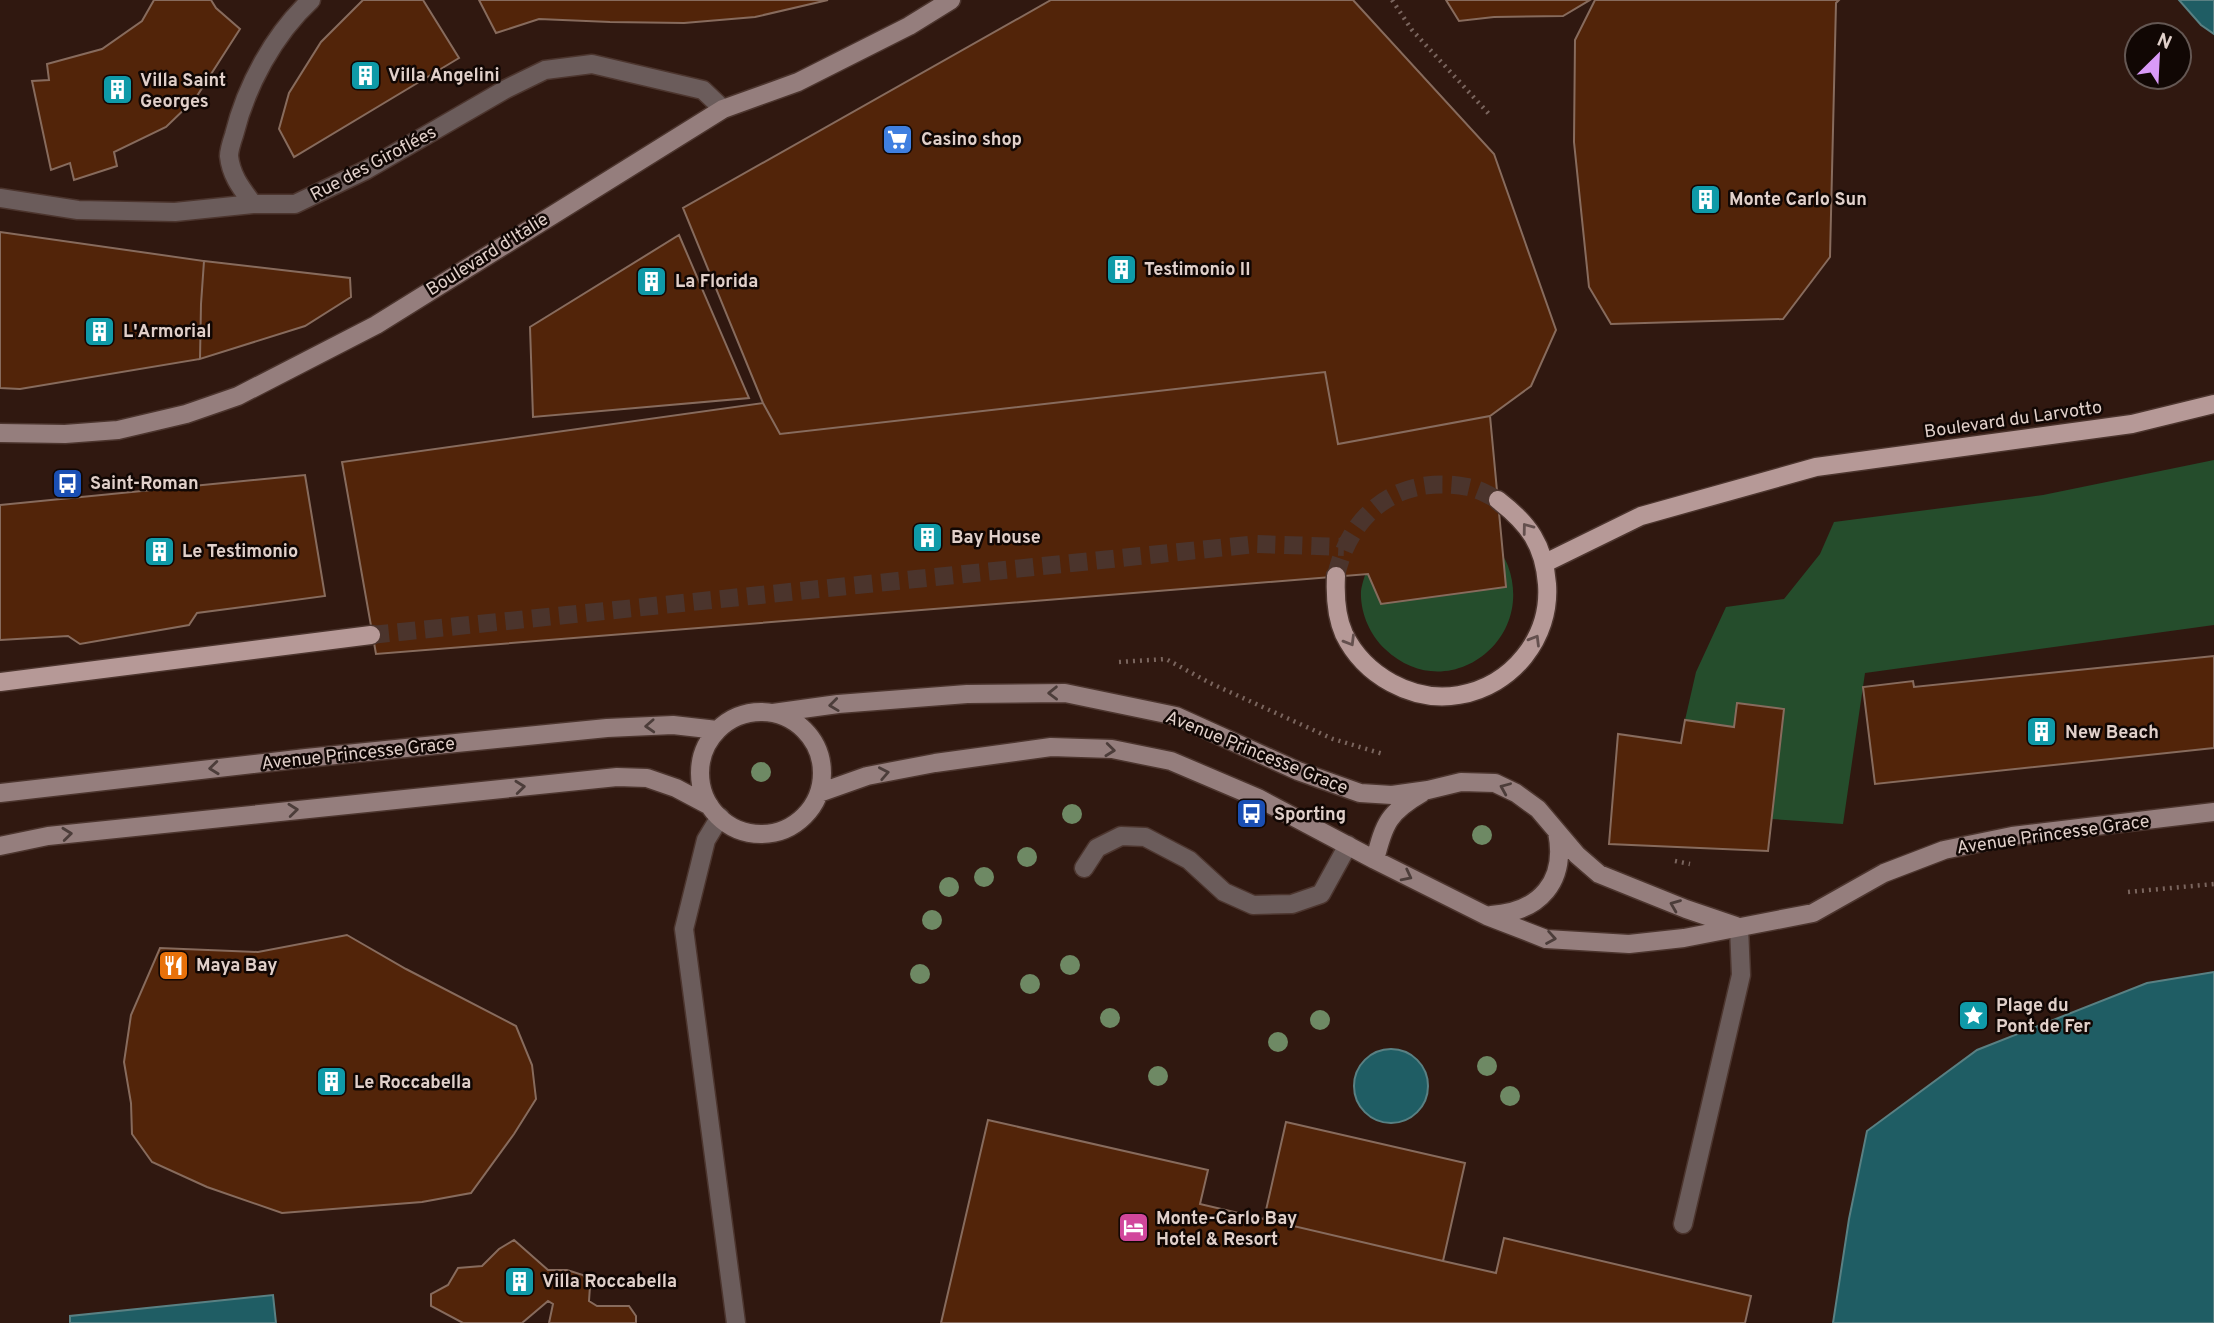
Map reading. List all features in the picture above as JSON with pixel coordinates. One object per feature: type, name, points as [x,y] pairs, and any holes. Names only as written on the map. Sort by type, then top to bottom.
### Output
[{"type":"main road","name":"Boulevard du Larvotto","points":[[1545,563],[1642,516],[1816,467],[2132,424],[2214,404]]},
{"type":"main road","points":[[1336,576],[1335,600],[1344,632],[1362,661],[1389,682],[1423,695],[1459,695],[1493,684],[1521,662],[1541,631],[1548,600],[1545,563],[1534,536],[1516,513],[1498,500]]},
{"type":"main road","points":[[0,682],[370,635]]},
{"type":"street","points":[[253,204],[236,182],[229,155],[237,124],[251,85],[273,48],[311,0]]},
{"type":"street","name":"Boulevard d'Italie","points":[[0,433],[65,434],[118,430],[186,414],[238,397],[376,325],[723,108],[798,82],[909,26],[951,0]]},
{"type":"street","name":"Rue des Giroflées","points":[[0,198],[78,211],[175,212],[253,204],[295,204],[366,170],[506,89],[545,70],[592,64],[703,90],[723,108]]},
{"type":"street","name":"Avenue Princesse Grace","points":[[772,713],[838,704],[968,694],[1065,693],[1176,716],[1298,771],[1360,793],[1392,794],[1428,790],[1461,782],[1495,783],[1538,808],[1577,855],[1599,874],[1686,909],[1740,927]]},
{"type":"street","points":[[0,846],[48,836],[617,778],[647,778],[676,788],[715,812],[743,833],[773,833],[793,826],[805,816],[819,793],[822,767],[814,743],[796,723],[772,713],[741,715],[718,730],[704,751],[700,781],[715,812],[684,929],[736,1323]]},
{"type":"street","name":"Avenue Princesse Grace","points":[[0,793],[607,729],[673,725],[718,730]]},
{"type":"street","name":"Avenue Princesse Grace","points":[[819,793],[867,776],[935,763],[1051,747],[1112,749],[1171,761],[1258,798],[1487,916],[1546,939],[1629,944],[1684,938],[1813,913],[1884,873],[1944,850],[2011,836],[2214,812]]},
{"type":"street","points":[[1375,860],[1380,837],[1391,816],[1407,802],[1428,790]]},
{"type":"street","points":[[1487,916],[1508,914],[1522,909],[1546,891],[1558,870],[1561,851],[1557,831]]},
{"type":"street","points":[[1084,868],[1097,848],[1121,836],[1145,837],[1189,860],[1224,892],[1253,905],[1292,904],[1321,894],[1348,845]]},
{"type":"street","points":[[1683,1224],[1741,975],[1740,927]]},
{"type":"path","points":[[1392,0],[1412,30],[1489,114]]},
{"type":"path","points":[[2128,892],[2214,884]]},
{"type":"green space","points":[[2214,460],[2214,625],[1865,673],[1843,824],[1772,819],[1784,709],[1737,703],[1734,727],[1685,720],[1696,672],[1726,607],[1784,599],[1820,554],[1834,522],[2043,495]]},
{"type":"green space","points":[[1493,543],[1507,563],[1513,594],[1509,620],[1497,641],[1480,658],[1458,669],[1433,671],[1409,665],[1385,649],[1367,623],[1362,607],[1361,591],[1368,565]]},
{"type":"water","points":[[2179,0],[2214,0],[2214,34],[2201,25]]},
{"type":"water","points":[[2214,972],[2214,1323],[1833,1323],[1849,1219],[1867,1131],[1977,1050],[2147,983]]},
{"type":"water","points":[[1384,1049],[1398,1049],[1412,1055],[1422,1065],[1428,1086],[1426,1100],[1412,1117],[1398,1123],[1384,1123],[1370,1117],[1360,1107],[1354,1093],[1354,1079],[1360,1065],[1370,1055]]},
{"type":"water","points":[[273,1295],[276,1323],[70,1323],[70,1316]]},
{"type":"building","name":"Villa Saint Georges","points":[[154,0],[211,0],[216,8],[240,29],[195,99],[166,127],[114,152],[117,166],[74,180],[70,163],[51,170],[32,81],[49,80],[47,64],[102,49],[142,21]]},
{"type":"building","name":"Villa Angelini","points":[[363,0],[423,0],[459,58],[294,157],[279,129],[289,93],[321,42]]},
{"type":"building","points":[[479,0],[828,0],[755,17],[684,23],[539,19],[496,33]]},
{"type":"building","name":"Testimonio II","points":[[1051,0],[1353,0],[1494,154],[1556,330],[1531,386],[1490,416],[1338,444],[1325,372],[780,434],[763,403],[683,208]]},
{"type":"building","points":[[1446,0],[1590,0],[1563,16],[1494,17],[1459,21]]},
{"type":"building","name":"Monte Carlo Sun","points":[[1595,0],[1839,0],[1836,3],[1830,257],[1783,319],[1611,324],[1589,287],[1574,142],[1575,40]]},
{"type":"building","name":"L'Armorial","points":[[0,232],[204,261],[200,359],[20,389],[0,388]]},
{"type":"building","name":"La Florida","points":[[679,235],[749,398],[533,417],[530,327]]},
{"type":"building","points":[[204,261],[350,278],[351,297],[305,326],[200,359]]},
{"type":"building","name":"Bay House","points":[[1325,372],[1338,444],[1490,416],[1506,587],[1381,604],[1368,574],[376,654],[342,462],[763,403],[780,434]]},
{"type":"building","name":"Le Testimonio","points":[[305,475],[325,596],[197,613],[189,625],[80,644],[68,636],[0,640],[0,505]]},
{"type":"building","name":"New Beach","points":[[2214,656],[2214,748],[1875,784],[1863,687],[1913,681],[1914,687]]},
{"type":"building","points":[[1737,703],[1784,709],[1768,851],[1609,844],[1618,734],[1681,743],[1685,720],[1734,727]]},
{"type":"building","name":"Le Roccabella","points":[[347,935],[516,1026],[532,1065],[536,1099],[471,1193],[422,1202],[282,1213],[207,1187],[152,1162],[132,1134],[131,1103],[124,1062],[131,1015],[160,948],[258,952]]},
{"type":"building","name":"Monte-Carlo Bay Hotel & Resort","points":[[988,1120],[1208,1170],[1200,1204],[1443,1261],[1496,1273],[1504,1238],[1751,1296],[1745,1323],[941,1323]]},
{"type":"building","points":[[1286,1122],[1465,1163],[1443,1261],[1264,1219]]},
{"type":"building","name":"Villa Roccabella","points":[[514,1240],[548,1270],[567,1270],[583,1275],[590,1286],[589,1301],[597,1306],[629,1306],[636,1316],[636,1323],[549,1323],[553,1304],[548,1301],[522,1323],[463,1323],[431,1306],[431,1294],[448,1285],[458,1268],[482,1266],[499,1249]]},
{"type":"tunnel","points":[[1336,576],[1353,533],[1366,516],[1382,502],[1400,492],[1421,486],[1444,484],[1472,488],[1498,500]]},
{"type":"tunnel","points":[[371,635],[1257,544],[1344,547]]},
{"type":"place","name":"Villa Angelini","points":[[365,75]]},
{"type":"place","name":"Villa Saint Georges","points":[[117,90]]},
{"type":"place","name":"Casino shop","points":[[898,139]]},
{"type":"place","name":"Monte Carlo Sun","points":[[1706,199]]},
{"type":"place","name":"Testimonio II","points":[[1121,269]]},
{"type":"place","name":"La Florida","points":[[652,281]]},
{"type":"place","name":"L'Armorial","points":[[100,331]]},
{"type":"place","name":"Saint-Roman","points":[[67,483]]},
{"type":"place","name":"Bay House","points":[[928,537]]},
{"type":"place","name":"Le Testimonio","points":[[159,551]]},
{"type":"place","name":"New Beach","points":[[2042,732]]},
{"type":"place","name":"Sporting","points":[[1251,814]]},
{"type":"place","name":"Maya Bay","points":[[173,965]]},
{"type":"place","name":"Plage du Pont de Fer","points":[[1973,1015]]},
{"type":"place","name":"Le Roccabella","points":[[331,1082]]},
{"type":"place","name":"Monte-Carlo Bay Hotel & Resort","points":[[1133,1228]]},
{"type":"place","name":"Villa Roccabella","points":[[519,1281]]}]
